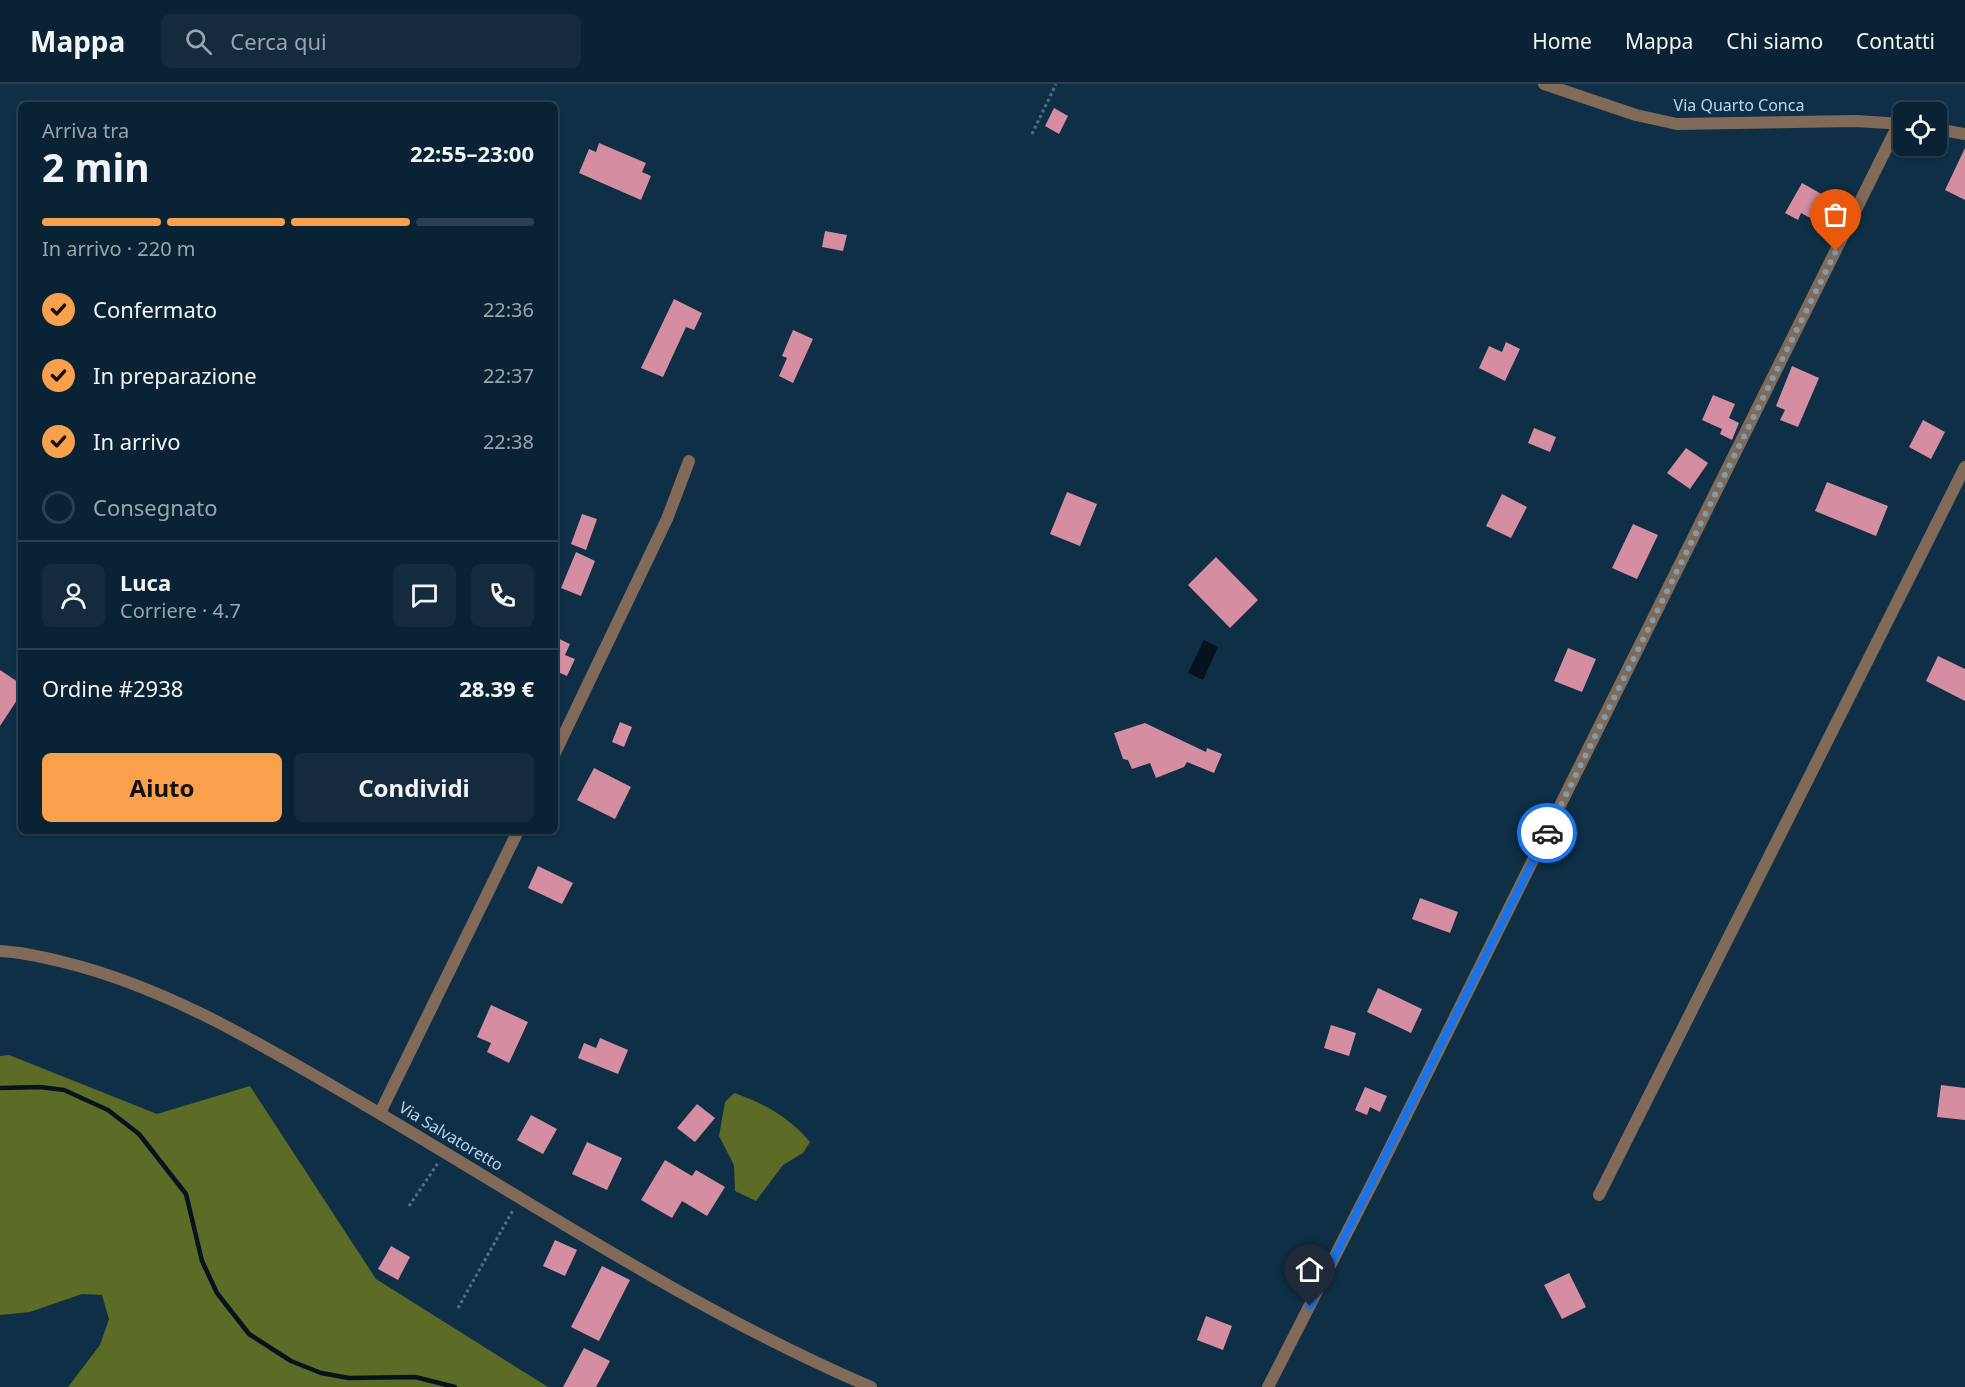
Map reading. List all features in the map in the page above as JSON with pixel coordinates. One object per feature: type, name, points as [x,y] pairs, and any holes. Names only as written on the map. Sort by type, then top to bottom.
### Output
[{"type":"street","name":"Via Quarto Conca","points":[[1544,84],[1636,116],[1677,124],[1856,121],[1893,123]]},
{"type":"street","points":[[1947,131],[1965,134]]},
{"type":"street","points":[[1268,1387],[1382,1164],[1893,140]]},
{"type":"street","points":[[558,747],[668,519],[689,461]]},
{"type":"street","points":[[1599,1195],[1965,467]]},
{"type":"street","points":[[380,1113],[517,834]]},
{"type":"street","name":"Via Salvatoretto","points":[[0,951],[46,958],[82,967],[150,990],[235,1030],[380,1113],[671,1287],[786,1348],[871,1387]]},
{"type":"path","points":[[1032,134],[1056,84]]},
{"type":"path","points":[[409,1206],[446,1152]]},
{"type":"path","points":[[458,1308],[520,1197]]},
{"type":"green space","points":[[9,1055],[157,1114],[250,1086],[376,1279],[548,1387],[68,1387],[100,1345],[109,1319],[102,1295],[82,1294],[30,1312],[0,1315],[0,1056]]},
{"type":"green space","points":[[734,1093],[776,1112],[810,1142],[803,1153],[783,1165],[756,1201],[735,1191],[734,1165],[719,1136],[725,1102]]},
{"type":"water","points":[[1204,640],[1218,647],[1203,680],[1188,673]]},
{"type":"building","points":[[1054,108],[1068,116],[1059,134],[1045,126]]},
{"type":"building","points":[[599,143],[646,163],[642,172],[651,176],[641,200],[579,173],[589,149],[596,152]]},
{"type":"building","points":[[1965,148],[1965,200],[1945,190]]},
{"type":"building","points":[[1802,183],[1832,200],[1820,223],[1801,213],[1798,220],[1785,213]]},
{"type":"building","points":[[825,231],[847,235],[843,251],[822,247]]},
{"type":"building","points":[[674,299],[702,313],[694,330],[686,327],[663,377],[641,368]]},
{"type":"building","points":[[793,330],[813,339],[793,383],[779,376],[787,358],[782,356]]},
{"type":"building","points":[[1506,342],[1520,349],[1505,381],[1479,368],[1489,346],[1502,352]]},
{"type":"building","points":[[1792,366],[1819,378],[1798,427],[1780,420],[1785,410],[1776,406]]},
{"type":"building","points":[[1713,395],[1735,404],[1729,418],[1739,423],[1732,440],[1720,434],[1722,429],[1702,420]]},
{"type":"building","points":[[1923,420],[1945,432],[1931,459],[1909,447]]},
{"type":"building","points":[[1534,428],[1556,437],[1550,452],[1528,443]]},
{"type":"building","points":[[1686,448],[1708,463],[1690,489],[1667,473]]},
{"type":"building","points":[[1827,482],[1888,506],[1876,536],[1815,511]]},
{"type":"building","points":[[1067,492],[1097,504],[1080,546],[1050,534]]},
{"type":"building","points":[[1502,494],[1527,507],[1511,538],[1486,526]]},
{"type":"building","points":[[582,514],[597,519],[586,550],[571,544]]},
{"type":"building","points":[[1633,524],[1658,535],[1637,579],[1612,568]]},
{"type":"building","points":[[576,552],[595,561],[581,596],[561,588]]},
{"type":"building","points":[[1216,557],[1258,600],[1230,628],[1188,585]]},
{"type":"building","points":[[558,638],[570,644],[565,655],[575,659],[567,676],[558,672]]},
{"type":"building","points":[[1568,648],[1596,659],[1582,692],[1554,681]]},
{"type":"building","points":[[1938,656],[1965,669],[1965,701],[1926,681]]},
{"type":"building","points":[[0,670],[18,682],[18,699],[0,726]]},
{"type":"building","points":[[620,722],[632,727],[624,747],[612,742]]},
{"type":"building","points":[[1145,723],[1206,752],[1207,748],[1222,754],[1214,773],[1187,762],[1184,767],[1156,778],[1150,763],[1132,769],[1128,760],[1123,759],[1114,733]]},
{"type":"building","points":[[594,768],[631,787],[615,819],[577,800]]},
{"type":"building","points":[[538,866],[573,883],[562,904],[528,888]]},
{"type":"building","points":[[1420,898],[1458,912],[1450,933],[1412,919]]},
{"type":"building","points":[[1378,988],[1422,1009],[1411,1033],[1367,1012]]},
{"type":"building","points":[[491,1005],[528,1022],[509,1063],[487,1052],[491,1043],[477,1037]]},
{"type":"building","points":[[1331,1025],[1356,1033],[1349,1056],[1324,1048]]},
{"type":"building","points":[[600,1038],[628,1050],[618,1074],[578,1058],[584,1043],[596,1048]]},
{"type":"building","points":[[1941,1085],[1965,1088],[1965,1120],[1937,1117]]},
{"type":"building","points":[[1365,1087],[1387,1096],[1380,1112],[1370,1107],[1367,1115],[1355,1110]]},
{"type":"building","points":[[697,1104],[715,1118],[695,1142],[677,1128]]},
{"type":"building","points":[[531,1115],[557,1129],[543,1154],[517,1140]]},
{"type":"building","points":[[587,1142],[622,1158],[607,1190],[572,1174]]},
{"type":"building","points":[[665,1160],[692,1176],[696,1170],[725,1187],[707,1216],[682,1201],[672,1218],[641,1200]]},
{"type":"building","points":[[555,1240],[577,1250],[565,1276],[543,1266]]},
{"type":"building","points":[[391,1246],[410,1257],[398,1280],[378,1269]]},
{"type":"building","points":[[1308,1247],[1322,1253],[1315,1269],[1301,1263]]},
{"type":"building","points":[[602,1266],[630,1280],[599,1341],[571,1327]]},
{"type":"building","points":[[1569,1273],[1586,1307],[1562,1319],[1544,1285]]},
{"type":"building","points":[[1206,1316],[1232,1326],[1223,1350],[1197,1340]]},
{"type":"building","points":[[584,1348],[610,1361],[596,1387],[563,1387]]},
{"type":"waterway","points":[[0,1088],[40,1087],[64,1090],[108,1110],[139,1134],[186,1194],[202,1261],[217,1293],[249,1334],[291,1361],[321,1373],[349,1378],[415,1377],[455,1387]]},
{"type":"way so far","points":[[1547,833],[1836,251]]},
{"type":"route","points":[[1310,1306],[1547,833]]}]
